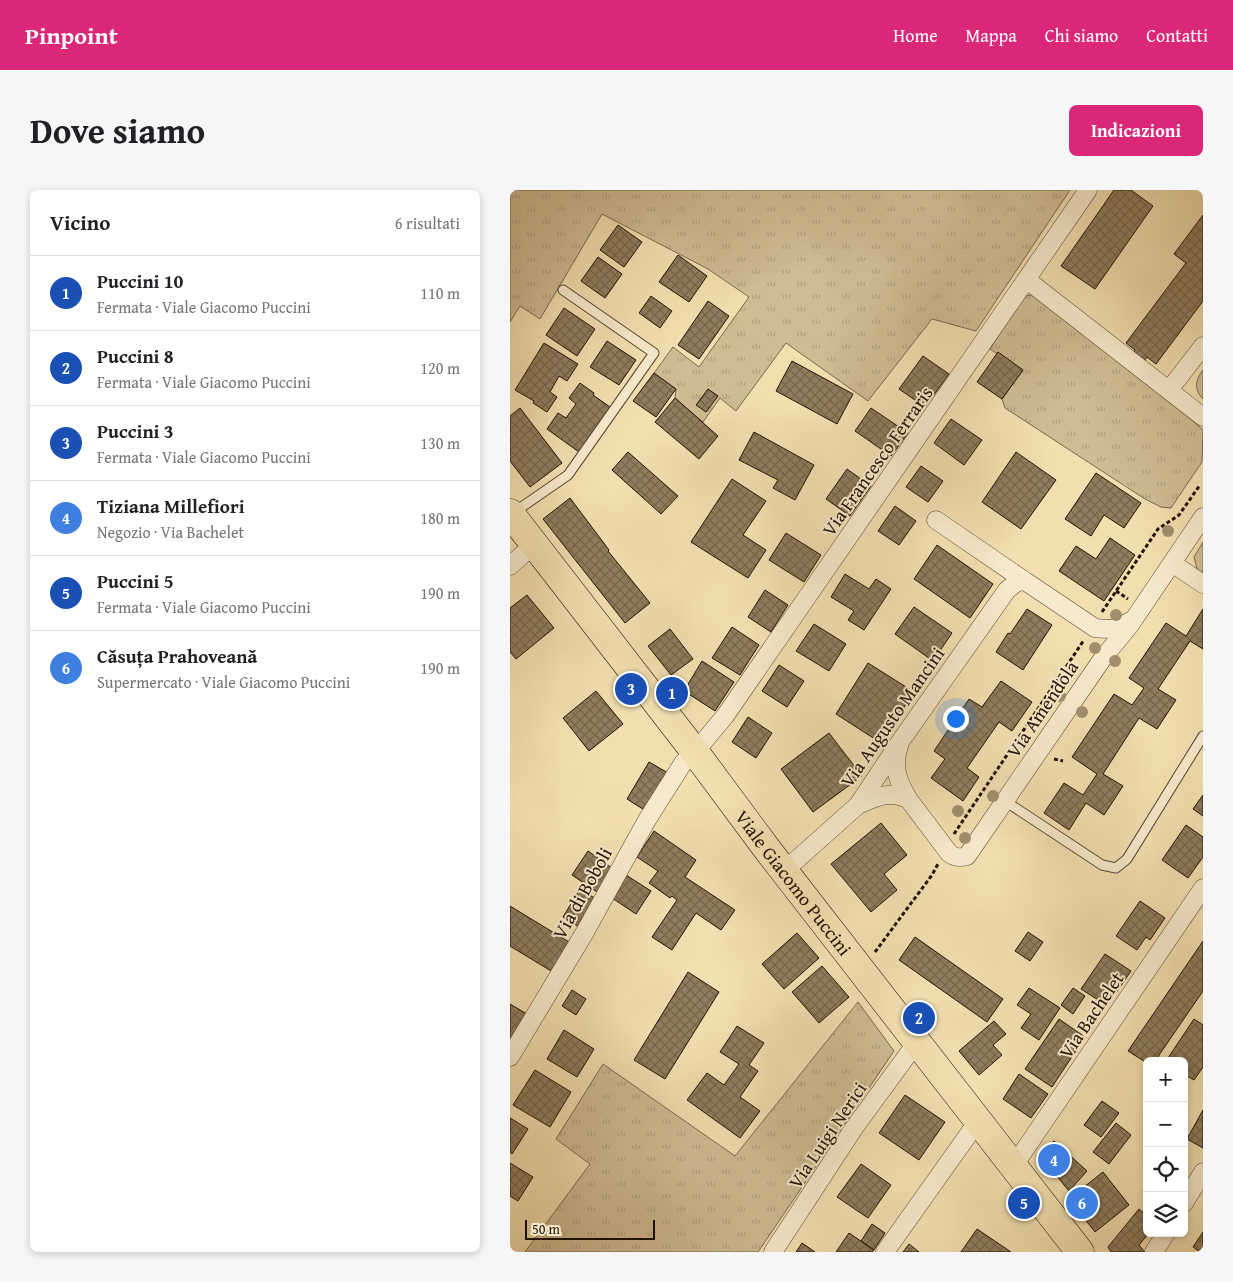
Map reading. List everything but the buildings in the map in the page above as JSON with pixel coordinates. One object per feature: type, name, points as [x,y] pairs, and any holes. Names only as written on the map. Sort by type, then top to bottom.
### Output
[{"type":"main road","name":"Viale Giacomo Puccini","points":[[510,514],[1080,1252]]},
{"type":"street","name":"Via Francesco Ferraris","points":[[695,752],[725,716],[757,671],[1028,280],[1088,190]]},
{"type":"street","points":[[1028,280],[1203,418]]},
{"type":"street","points":[[1169,390],[1203,346]]},
{"type":"street","name":"Via Amendola","points":[[902,739],[896,757],[896,768],[902,788],[949,853],[954,857],[962,858],[970,853],[1103,658],[1134,619],[1203,517]]},
{"type":"street","points":[[936,520],[1094,626],[1107,630],[1120,628],[1134,619]]},
{"type":"street","points":[[510,566],[534,544]]},
{"type":"street","points":[[1172,563],[1203,584]]},
{"type":"street","name":"Via Augusto Mancini","points":[[784,871],[858,805],[1007,590],[1017,582],[1025,581]]},
{"type":"street","points":[[1094,626],[1102,644],[1103,658]]},
{"type":"street","name":"Via di Boboli","points":[[510,1058],[586,932],[647,820],[683,763],[695,752]]},
{"type":"street","points":[[858,805],[890,794],[902,796],[909,800]]},
{"type":"street","name":"Via Bachelet","points":[[1013,1166],[1203,888]]},
{"type":"street","name":"Via Luigi Nerici","points":[[773,1252],[854,1128],[917,1042]]},
{"type":"street","points":[[885,1252],[978,1121]]},
{"type":"street","points":[[1188,1196],[1203,1172]]},
{"type":"street","points":[[1154,1252],[1163,1237]]},
{"type":"lane","points":[[510,514],[568,475],[654,353],[563,290]]},
{"type":"lane","points":[[1005,801],[1102,866],[1116,868],[1127,859],[1203,736]]},
{"type":"path","points":[[954,834],[1158,529],[1179,515],[1200,485]]},
{"type":"path","points":[[873,955],[932,875],[941,858]]},
{"type":"green space","points":[[510,190],[1070,190],[976,331],[932,319],[868,401],[786,343],[736,411],[720,398],[703,422],[675,398],[676,389],[654,373],[673,347],[699,367],[749,297],[708,269],[602,214],[540,319],[520,306],[510,322]]},
{"type":"green space","points":[[1034,294],[1203,430],[1202,462],[1171,508],[1161,507],[1145,499],[1005,408],[1002,399],[1023,370],[990,349],[1017,306],[1026,296]]},
{"type":"green space","points":[[1203,370],[1203,399],[1198,392],[1197,385],[1198,377]]},
{"type":"green space","points":[[1203,542],[1203,574],[1197,569],[1194,557]]},
{"type":"green space","points":[[858,1002],[894,1051],[758,1252],[525,1252],[590,1164],[556,1139],[603,1064],[735,1156]]},
{"type":"place","name":"Puccini 3","points":[[631,689]]},
{"type":"place","name":"Puccini 10","points":[[672,693]]},
{"type":"place","name":"Puccini 8","points":[[919,1018]]},
{"type":"place","name":"Tiziana Millefiori","points":[[1054,1160]]},
{"type":"place","name":"Puccini 5","points":[[1024,1203]]},
{"type":"place","name":"Căsuța Prahoveană","points":[[1082,1203]]}]
